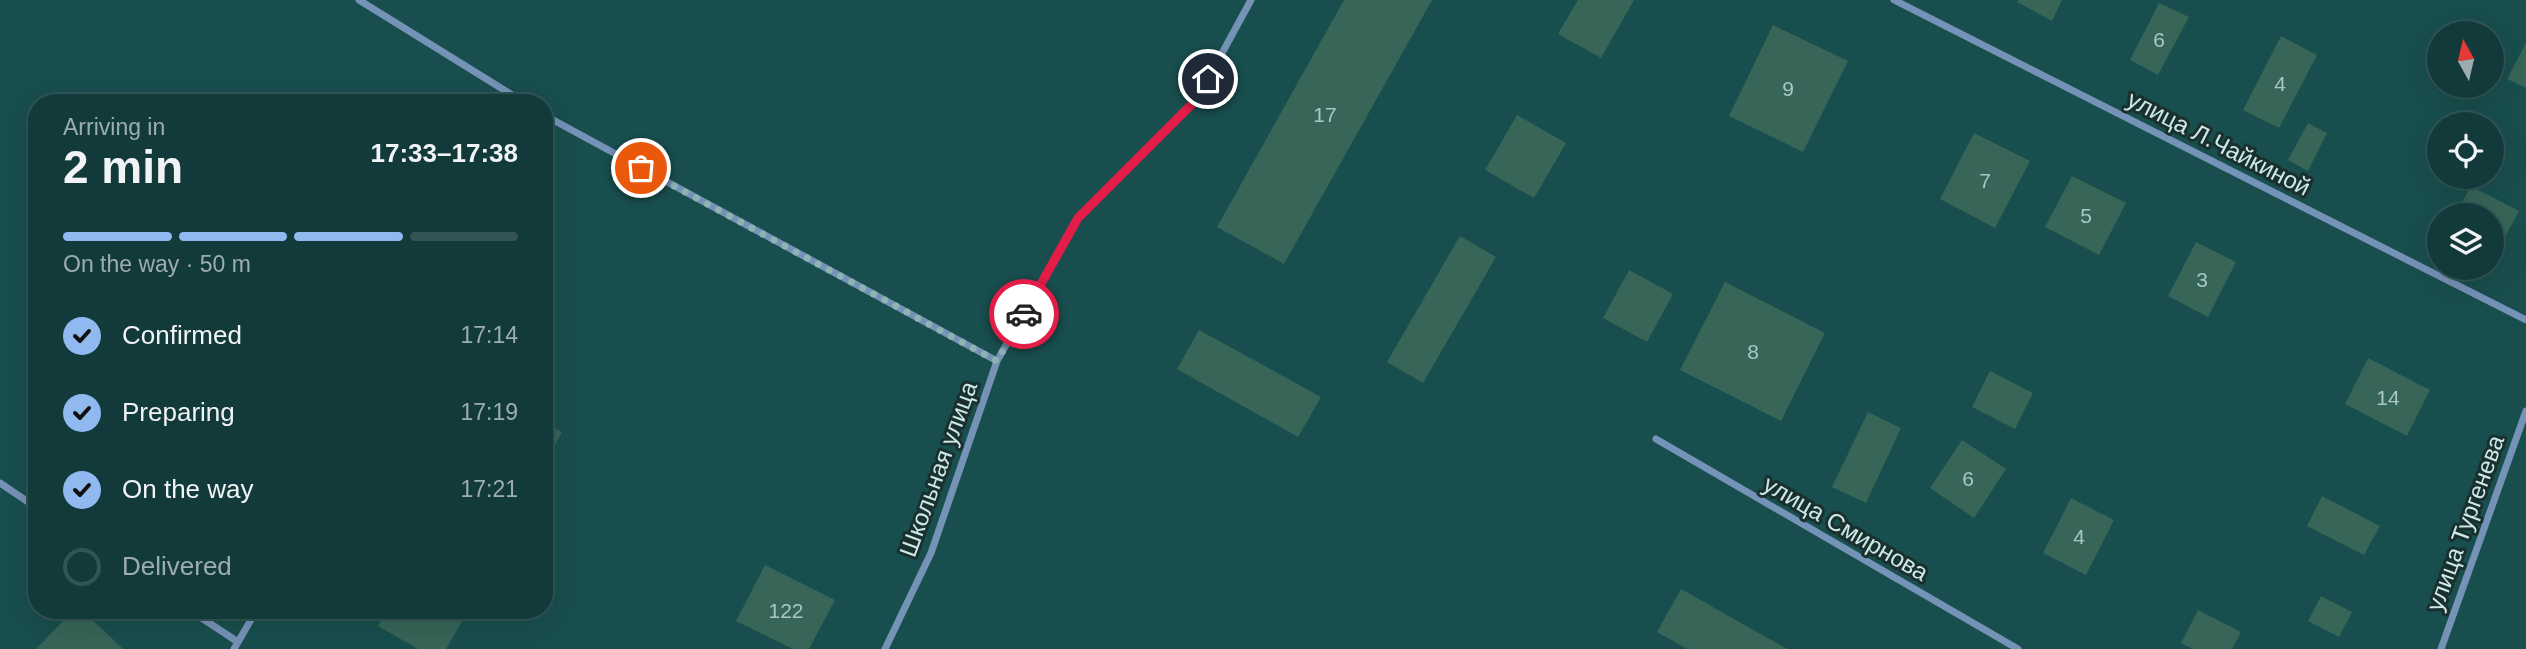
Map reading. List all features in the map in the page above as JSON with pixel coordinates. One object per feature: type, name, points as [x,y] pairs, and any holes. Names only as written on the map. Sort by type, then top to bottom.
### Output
[{"type":"street","points":[[359,0],[510,94]]},
{"type":"street","name":"Школьная улица","points":[[885,649],[931,553],[997,361],[1078,218],[1197,99],[1251,0]]},
{"type":"street","name":"улица Л.Чайкиной","points":[[1894,0],[2526,320]]},
{"type":"street","points":[[553,121],[997,361]]},
{"type":"street","name":"улица Тургенева","points":[[2441,649],[2526,411]]},
{"type":"street","name":"улица Смирнова","points":[[1656,439],[2018,649]]},
{"type":"street","points":[[0,483],[28,502]]},
{"type":"street","points":[[201,619],[236,646],[251,619]]},
{"type":"building","points":[[1344,0],[1432,0],[1284,264],[1217,227]]},
{"type":"building","points":[[1578,0],[1634,0],[1601,58],[1558,34]]},
{"type":"building","points":[[2062,0],[2052,21],[2017,2]]},
{"type":"building","points":[[2159,3],[2189,17],[2158,75],[2130,60]]},
{"type":"building","points":[[1773,25],[1848,61],[1803,152],[1729,116]]},
{"type":"building","points":[[2281,36],[2317,55],[2279,128],[2243,110]]},
{"type":"building","points":[[2526,43],[2526,88],[2507,79]]},
{"type":"building","points":[[1517,115],[1566,143],[1534,198],[1485,170]]},
{"type":"building","points":[[2308,123],[2327,133],[2308,171],[2288,160]]},
{"type":"building","points":[[1974,133],[2030,161],[1995,228],[1940,199]]},
{"type":"building","points":[[2072,176],[2126,203],[2099,255],[2045,227]]},
{"type":"building","points":[[2469,189],[2477,189],[2504,203],[2462,203]]},
{"type":"building","points":[[2504,203],[2519,211],[2504,239]]},
{"type":"building","points":[[1460,236],[1496,257],[1423,383],[1387,362]]},
{"type":"building","points":[[2196,242],[2236,262],[2208,317],[2168,296]]},
{"type":"building","points":[[1629,270],[1673,294],[1647,342],[1603,318]]},
{"type":"building","points":[[1725,282],[1825,333],[1781,421],[1680,370]]},
{"type":"building","points":[[1199,330],[1321,397],[1298,437],[1177,369]]},
{"type":"building","points":[[2368,358],[2430,390],[2407,436],[2345,404]]},
{"type":"building","points":[[1990,371],[2033,393],[2015,429],[1972,407]]},
{"type":"building","points":[[1868,412],[1901,428],[1866,503],[1832,487]]},
{"type":"building","points":[[553,428],[562,432],[553,448]]},
{"type":"building","points":[[1962,440],[2006,469],[1974,518],[1930,488]]},
{"type":"building","points":[[2322,496],[2380,526],[2364,555],[2307,526]]},
{"type":"building","points":[[2071,498],[2114,520],[2086,575],[2043,553]]},
{"type":"building","points":[[765,565],[835,600],[809,649],[793,649],[736,621]]},
{"type":"building","points":[[1681,589],[1787,649],[1687,649],[1657,632]]},
{"type":"building","points":[[2321,596],[2352,612],[2339,637],[2308,621]]},
{"type":"building","points":[[2198,610],[2241,632],[2232,649],[2193,649],[2181,643]]},
{"type":"building","points":[[65,619],[91,619],[123,649],[36,649]]},
{"type":"building","points":[[382,619],[463,619],[446,649],[418,649],[378,626]]},
{"type":"way so far","points":[[641,168],[997,361],[1024,314]]},
{"type":"route","points":[[1024,314],[1078,218],[1197,99],[1208,79]]}]
